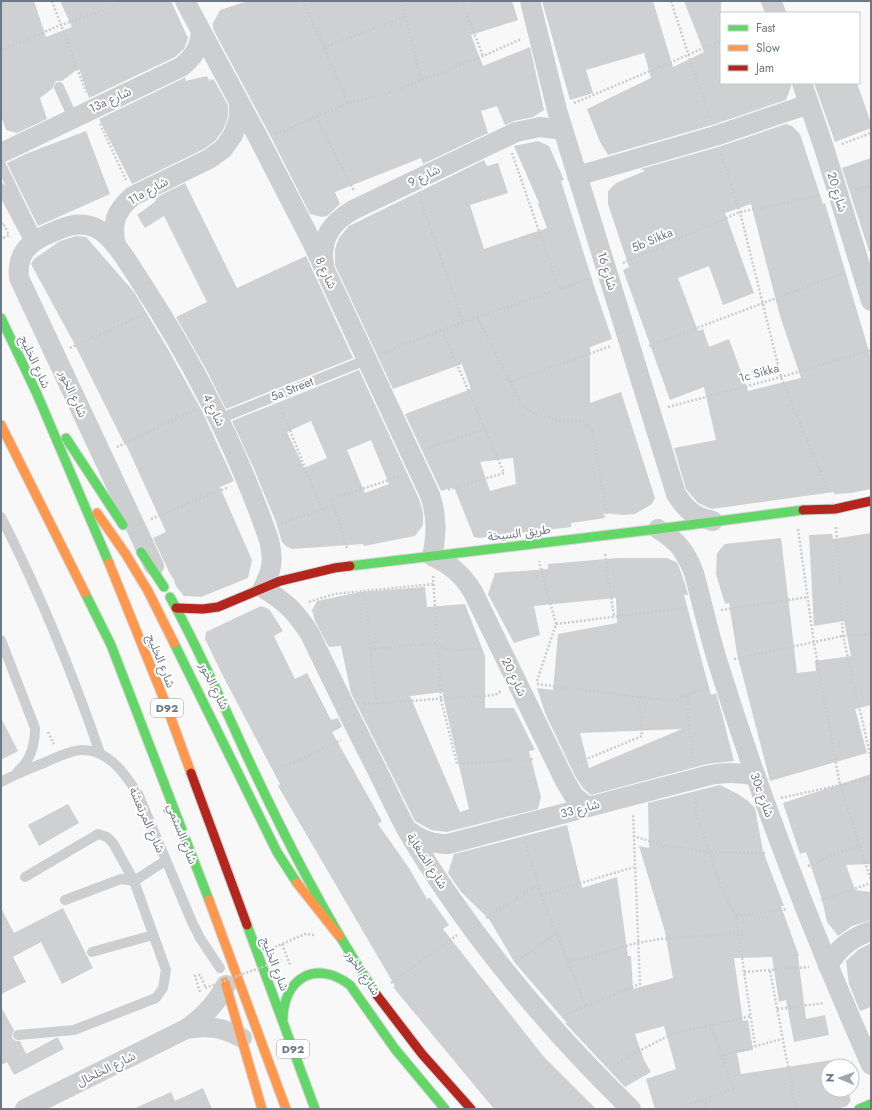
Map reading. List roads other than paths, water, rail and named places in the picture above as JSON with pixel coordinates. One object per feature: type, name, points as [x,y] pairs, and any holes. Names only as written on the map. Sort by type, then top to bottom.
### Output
[{"type":"main road","name":"شارع الخليج","points":[[1,318],[37,394],[113,573],[165,702],[315,1109]]},
{"type":"main road","points":[[37,394],[164,587]]},
{"type":"main road","name":"D92","points":[[1,425],[111,645],[227,946],[286,1109]]},
{"type":"main road","points":[[74,482],[101,517],[148,591],[267,832],[289,871],[314,908],[339,936]]},
{"type":"main road","name":"طريق السبخة","points":[[176,608],[208,610],[263,588],[298,576],[316,572],[796,510],[835,509],[871,501]]},
{"type":"main road","points":[[74,570],[90,623]]},
{"type":"main road","name":"شارع الخور","points":[[164,587],[176,608],[301,867],[339,936],[363,975],[408,1036],[446,1083],[471,1109]]},
{"type":"main road","points":[[203,924],[223,976],[262,1109]]},
{"type":"main road","points":[[283,1024],[285,1000],[290,990],[298,981],[308,975],[320,972],[331,973],[342,977],[350,985],[395,1049],[445,1109]]},
{"type":"main road","points":[[859,1109],[871,1104]]},
{"type":"street","name":"شارع 8","points":[[185,1],[240,102],[324,268],[430,495],[435,510],[436,525],[436,540],[432,556]]},
{"type":"street","name":"شارع 16","points":[[530,1],[557,110],[676,494],[685,507],[697,517],[713,521]]},
{"type":"street","points":[[771,1],[776,12]]},
{"type":"street","name":"13a شارع","points":[[1,153],[190,61],[200,42],[201,31]]},
{"type":"street","name":"شارع 20","points":[[802,84],[825,151],[871,301]]},
{"type":"street","name":"11a شارع","points":[[116,246],[114,235],[116,218],[124,204],[133,196],[209,159],[223,149],[233,135],[239,119],[240,102]]},
{"type":"street","points":[[577,176],[715,136],[810,104]]},
{"type":"street","name":"شارع 9","points":[[324,268],[322,254],[325,240],[331,228],[341,217],[516,132],[540,127],[563,130]]},
{"type":"street","points":[[34,241],[58,229],[70,225],[83,225],[96,228],[107,235],[116,246]]},
{"type":"street","name":"شارع الخور","points":[[34,241],[21,256],[18,267],[19,278],[164,587]]},
{"type":"street","name":"شارع 4","points":[[116,246],[158,308],[194,371],[215,411],[238,462],[266,530],[272,552],[271,571],[263,588]]},
{"type":"street","name":"30c شارع","points":[[658,529],[671,537],[681,547],[689,559],[718,662],[764,802],[828,966],[871,1065]]},
{"type":"street","name":"شارع 20","points":[[432,556],[450,565],[465,580],[473,592],[574,796],[588,808]]},
{"type":"street","name":"شارع الضغاية","points":[[263,588],[294,611],[310,634],[408,831],[472,927],[504,970],[549,1023],[597,1076],[631,1109]]},
{"type":"street","name":"شارع 33","points":[[408,831],[420,839],[433,844],[448,844],[724,772],[745,773],[756,776]]},
{"type":"street","points":[[828,966],[834,955],[843,946],[854,938],[871,931]]},
{"type":"street","name":"شارع الخلخال","points":[[25,1109],[186,1029],[199,1021],[219,998],[223,976]]},
{"type":"street","name":"شارع الخلخال","points":[[186,1029],[201,1026],[215,1027],[229,1031],[242,1038]]},
{"type":"lane","points":[[59,87],[73,118]]},
{"type":"lane","points":[[1,165],[34,241]]},
{"type":"lane","points":[[1,188],[34,241]]},
{"type":"lane","name":"5a Street","points":[[215,411],[276,395],[366,360]]},
{"type":"lane","points":[[1,517],[47,614],[75,683],[100,753]]},
{"type":"lane","points":[[1,640],[35,728],[33,749],[28,759],[22,768],[1,782]]},
{"type":"lane","points":[[13,775],[80,750],[100,753]]},
{"type":"lane","name":"شارع المرتعشة","points":[[100,753],[112,762],[131,783],[138,796],[184,906],[200,938],[223,976]]},
{"type":"lane","points":[[18,1035],[74,1030],[156,998],[163,988],[166,970],[134,881],[113,843],[107,837],[98,834],[25,877]]},
{"type":"lane","points":[[66,900],[121,879],[134,881],[165,861]]},
{"type":"lane","points":[[92,952],[153,935]]}]
